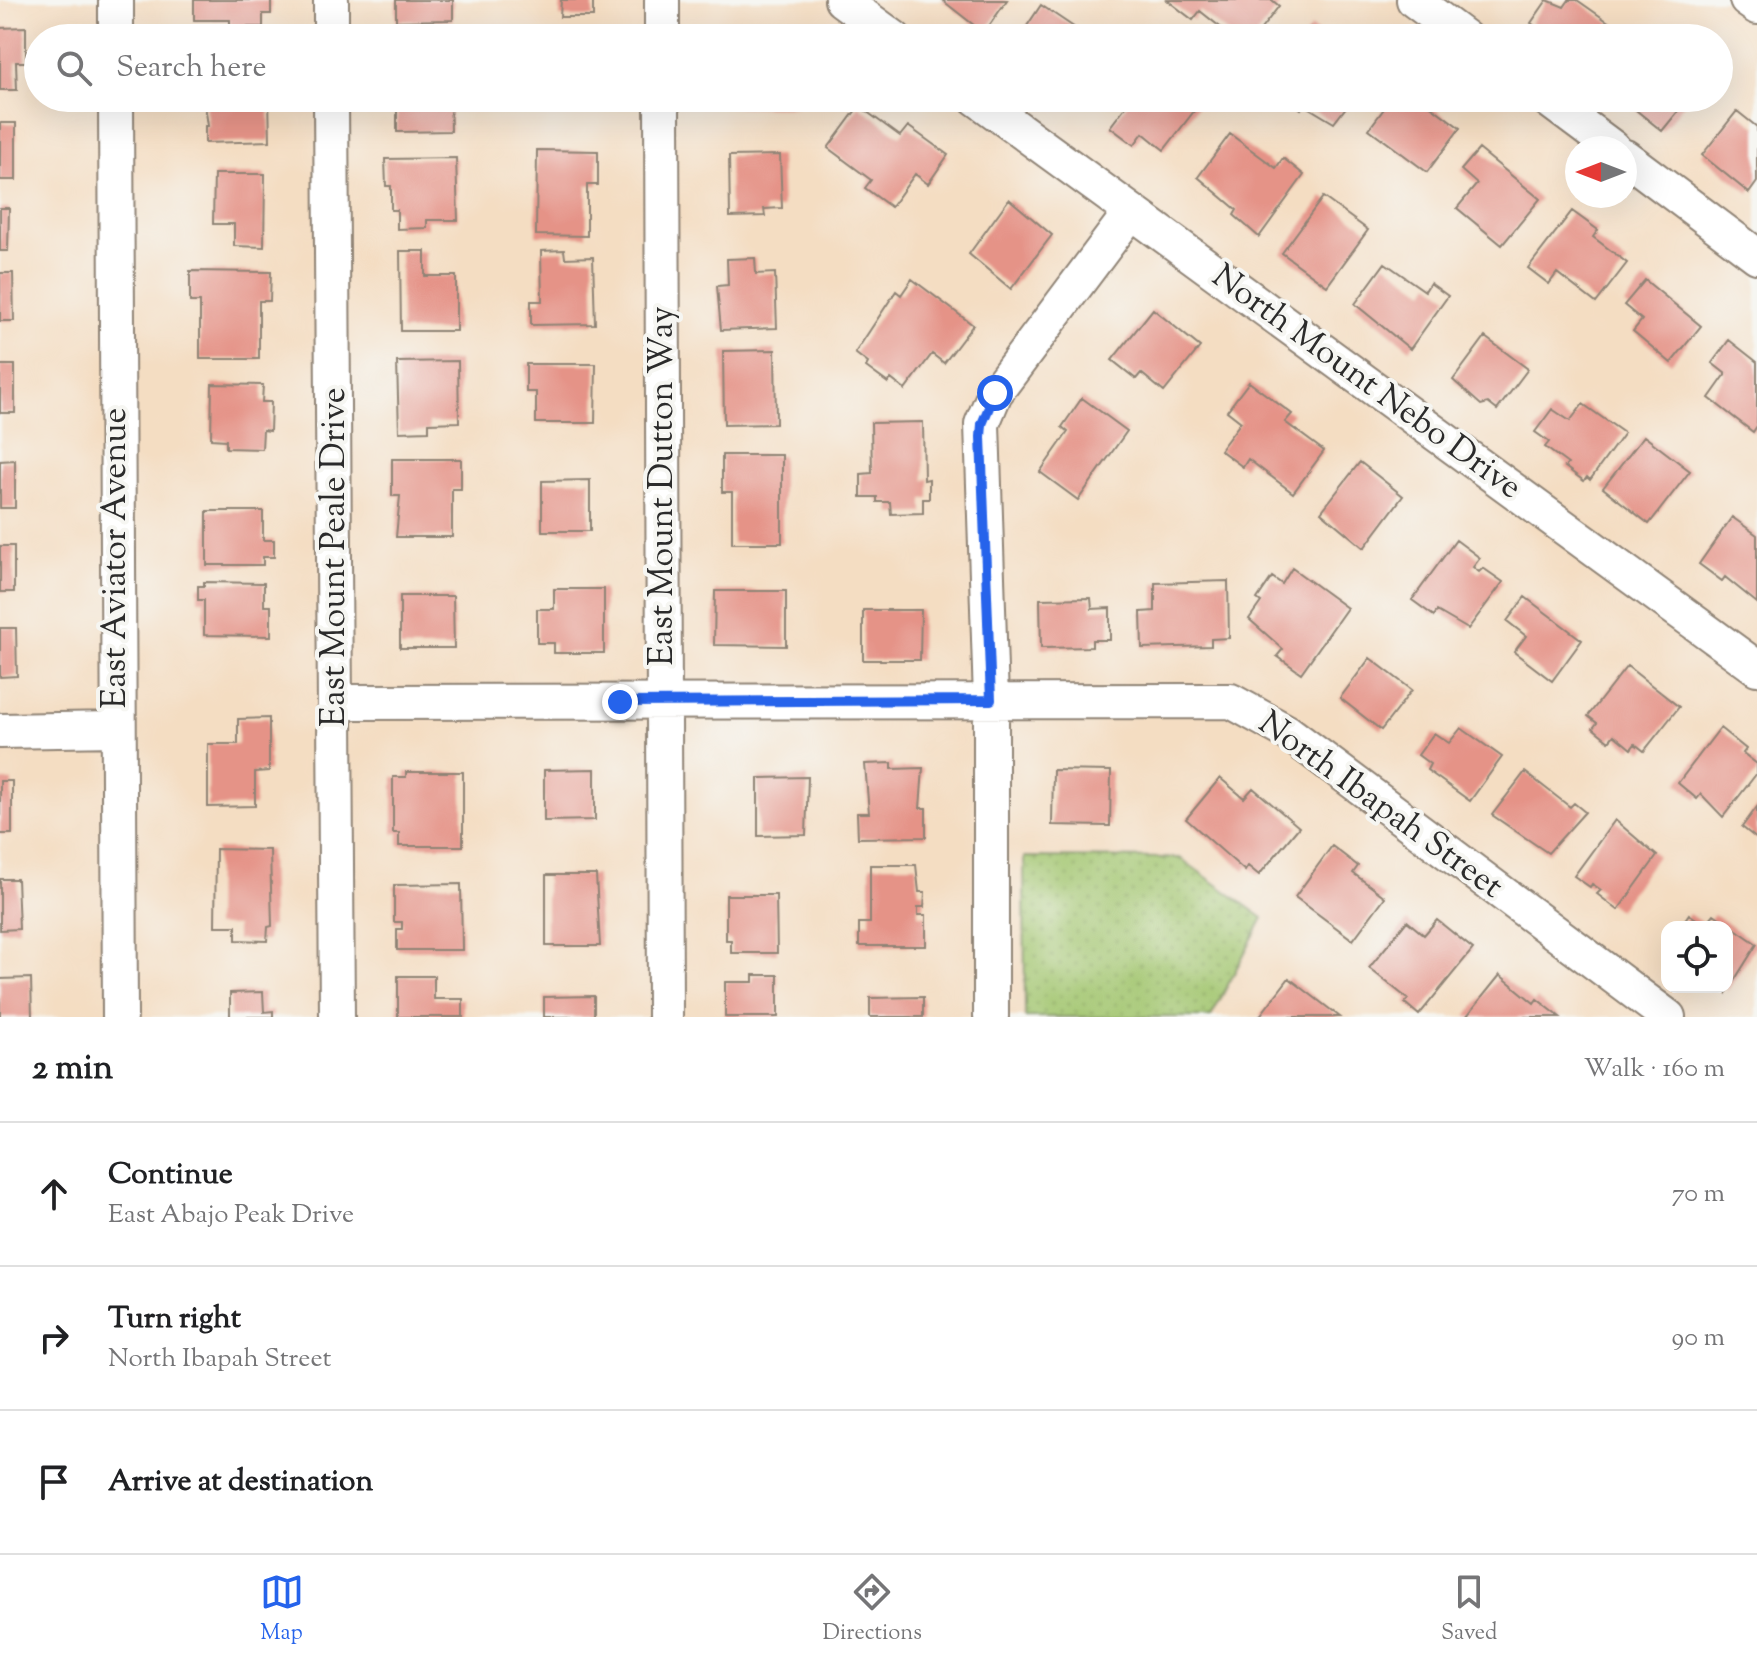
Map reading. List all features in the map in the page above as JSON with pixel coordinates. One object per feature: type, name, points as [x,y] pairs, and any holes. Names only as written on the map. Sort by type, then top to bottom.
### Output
[{"type":"street","points":[[116,0],[116,24]]},
{"type":"street","points":[[331,0],[331,24]]},
{"type":"street","points":[[662,0],[662,24]]},
{"type":"street","points":[[842,0],[875,24]]},
{"type":"street","points":[[1414,0],[1446,24]]},
{"type":"street","points":[[1747,0],[1757,7]]},
{"type":"street","name":"East Aviator Avenue","points":[[116,112],[116,729],[120,1017]]},
{"type":"street","name":"East Mount Peale Drive","points":[[331,112],[337,1017]]},
{"type":"street","name":"East Mount Dutton Way","points":[[662,112],[665,1017]]},
{"type":"street","name":"North Mount Nebo Drive","points":[[995,112],[1757,668]]},
{"type":"street","points":[[1565,112],[1597,136]]},
{"type":"street","points":[[1637,166],[1757,256]]},
{"type":"street","points":[[991,1017],[991,700],[982,424],[995,393],[1131,212]]},
{"type":"street","name":"North Ibapah Street","points":[[336,702],[1231,701],[1287,732],[1668,1017]]},
{"type":"street","points":[[0,731],[116,729]]},
{"type":"green space","points":[[1024,857],[1180,858],[1263,918],[1211,1017],[1025,1017]]},
{"type":"building","points":[[194,0],[271,0],[271,14],[263,14],[263,24],[194,20]]},
{"type":"building","points":[[396,0],[453,0],[453,20],[396,21]]},
{"type":"building","points":[[561,0],[593,0],[593,17],[560,17]]},
{"type":"building","points":[[942,0],[1007,0],[990,24],[973,24]]},
{"type":"building","points":[[1167,0],[1272,0],[1279,6],[1265,24],[1216,24],[1200,11],[1193,20]]},
{"type":"building","points":[[1547,0],[1564,7],[1569,0],[1577,0],[1611,24],[1532,24]]},
{"type":"building","points":[[1041,5],[1069,24],[1028,24]]},
{"type":"building","points":[[24,27],[24,62],[16,62],[17,90],[0,90],[0,28]]},
{"type":"building","points":[[1737,111],[1757,127],[1757,182],[1749,193],[1702,155]]},
{"type":"building","points":[[206,112],[269,112],[270,141],[205,143],[205,126],[208,126]]},
{"type":"building","points":[[397,112],[450,112],[451,131],[397,132]]},
{"type":"building","points":[[855,112],[867,112],[900,136],[908,126],[948,155],[928,184],[915,174],[891,207],[865,188],[871,180],[828,148]]},
{"type":"building","points":[[1121,112],[1193,112],[1164,150],[1143,133],[1134,145],[1110,127]]},
{"type":"building","points":[[1316,112],[1342,112],[1334,123]]},
{"type":"building","points":[[1382,112],[1439,112],[1460,128],[1427,172],[1369,129]]},
{"type":"building","points":[[1638,112],[1678,112],[1662,131]]},
{"type":"building","points":[[0,123],[16,123],[16,180],[0,180]]},
{"type":"building","points":[[1230,134],[1276,168],[1283,158],[1304,175],[1259,237],[1234,215],[1237,210],[1198,177]]},
{"type":"building","points":[[1479,149],[1540,199],[1502,245],[1457,208],[1477,184],[1461,170]]},
{"type":"building","points":[[537,150],[598,151],[598,185],[587,185],[587,236],[536,235]]},
{"type":"building","points":[[780,155],[782,208],[764,209],[765,216],[730,217],[729,156]]},
{"type":"building","points":[[456,158],[458,220],[427,220],[427,228],[397,229],[397,210],[391,210],[391,186],[386,186],[385,159]]},
{"type":"building","points":[[214,174],[265,174],[264,247],[234,246],[234,224],[213,224]]},
{"type":"building","points":[[1323,197],[1368,230],[1327,286],[1282,253]]},
{"type":"building","points":[[1009,199],[1052,235],[1011,289],[969,254]]},
{"type":"building","points":[[0,208],[9,208],[8,251],[0,251]]},
{"type":"building","points":[[1572,211],[1598,230],[1593,237],[1627,263],[1596,303],[1557,273],[1549,284],[1528,268]]},
{"type":"building","points":[[564,250],[565,258],[593,257],[595,324],[531,325],[531,301],[542,301],[541,251]]},
{"type":"building","points":[[400,251],[425,251],[425,276],[456,276],[456,331],[401,331]]},
{"type":"building","points":[[755,258],[756,274],[775,273],[777,328],[721,330],[717,286],[728,285],[727,259]]},
{"type":"building","points":[[1385,263],[1425,291],[1430,283],[1448,296],[1410,349],[1355,304]]},
{"type":"building","points":[[190,271],[271,272],[270,301],[259,301],[259,359],[200,359],[200,302],[190,302]]},
{"type":"building","points":[[0,273],[13,273],[14,321],[0,321]]},
{"type":"building","points":[[912,279],[973,325],[944,363],[932,354],[905,390],[891,379],[888,383],[866,367],[868,363],[855,353],[896,291],[901,295]]},
{"type":"building","points":[[1645,280],[1701,326],[1671,363],[1633,331],[1642,320],[1624,305]]},
{"type":"building","points":[[1153,309],[1200,347],[1164,392],[1141,373],[1136,379],[1112,360]]},
{"type":"building","points":[[1485,337],[1528,369],[1497,410],[1488,403],[1481,405],[1453,380]]},
{"type":"building","points":[[1729,340],[1757,362],[1757,426],[1753,432],[1709,398],[1726,374],[1712,363]]},
{"type":"building","points":[[775,350],[776,424],[724,425],[723,351]]},
{"type":"building","points":[[458,361],[459,422],[429,423],[429,431],[399,432],[397,362]]},
{"type":"building","points":[[526,364],[596,364],[595,423],[536,423],[536,392],[526,392]]},
{"type":"building","points":[[0,365],[15,365],[15,413],[0,413]]},
{"type":"building","points":[[1249,382],[1292,414],[1285,422],[1324,451],[1293,493],[1248,459],[1243,467],[1220,450],[1241,422],[1227,411]]},
{"type":"building","points":[[212,384],[263,385],[262,402],[271,402],[270,431],[263,430],[262,449],[226,448],[226,440],[211,439]]},
{"type":"building","points":[[1082,398],[1127,431],[1078,500],[1040,472],[1068,432],[1062,427]]},
{"type":"building","points":[[1583,404],[1624,433],[1590,480],[1587,477],[1584,481],[1545,447],[1549,442],[1535,432],[1552,409],[1570,421]]},
{"type":"building","points":[[923,422],[924,480],[929,479],[929,499],[923,499],[923,513],[891,514],[890,502],[877,502],[877,497],[861,497],[861,474],[872,473],[871,423]]},
{"type":"building","points":[[1644,436],[1690,471],[1649,524],[1603,488]]},
{"type":"building","points":[[722,455],[782,455],[782,543],[732,543],[732,492],[722,492]]},
{"type":"building","points":[[392,459],[461,459],[461,489],[452,489],[452,537],[396,537],[400,496],[392,496]]},
{"type":"building","points":[[15,460],[15,508],[0,508],[0,461]]},
{"type":"building","points":[[1360,462],[1403,496],[1364,548],[1321,512]]},
{"type":"building","points":[[590,480],[590,531],[542,531],[542,481]]},
{"type":"building","points":[[207,511],[263,511],[263,540],[274,540],[274,557],[263,557],[263,565],[207,565]]},
{"type":"building","points":[[1732,517],[1757,535],[1757,603],[1725,577],[1722,581],[1699,564]]},
{"type":"building","points":[[1456,540],[1480,558],[1473,567],[1479,572],[1483,568],[1503,582],[1468,629],[1437,611],[1434,616],[1412,600]]},
{"type":"building","points":[[0,546],[14,546],[14,592],[0,592]]},
{"type":"building","points":[[1292,568],[1347,608],[1301,673],[1277,656],[1283,649],[1249,619],[1261,602],[1257,599],[1272,577],[1282,584]]},
{"type":"building","points":[[1228,581],[1229,638],[1211,639],[1211,646],[1142,648],[1141,612],[1155,611],[1155,583]]},
{"type":"building","points":[[204,582],[264,583],[264,606],[271,606],[271,636],[204,635],[204,600],[198,600],[198,586],[204,586]]},
{"type":"building","points":[[554,589],[604,589],[604,653],[554,653],[554,643],[537,643],[537,609],[554,609]]},
{"type":"building","points":[[715,591],[786,591],[786,646],[714,645]]},
{"type":"building","points":[[400,596],[453,596],[454,648],[400,648]]},
{"type":"building","points":[[1525,597],[1582,640],[1552,681],[1514,652],[1526,636],[1507,621]]},
{"type":"building","points":[[1091,598],[1092,609],[1110,608],[1110,640],[1092,640],[1092,647],[1041,648],[1040,599]]},
{"type":"building","points":[[863,610],[921,610],[920,660],[863,660]]},
{"type":"building","points":[[0,628],[16,628],[17,676],[0,677]]},
{"type":"building","points":[[1370,658],[1412,690],[1381,730],[1340,698]]},
{"type":"building","points":[[1627,666],[1679,707],[1644,751],[1635,744],[1631,749],[1614,735],[1609,741],[1593,728],[1597,723],[1588,716]]},
{"type":"building","points":[[269,718],[269,771],[255,772],[255,806],[208,807],[208,744],[238,744],[238,719]]},
{"type":"building","points":[[1461,728],[1502,757],[1470,801],[1427,770],[1430,764],[1418,755],[1434,733],[1449,743]]},
{"type":"building","points":[[1720,728],[1746,749],[1743,753],[1757,764],[1757,773],[1723,817],[1701,794],[1697,799],[1678,783]]},
{"type":"building","points":[[892,763],[892,769],[923,768],[920,808],[926,808],[926,837],[858,838],[857,813],[869,813],[865,764]]},
{"type":"building","points":[[595,769],[595,820],[544,821],[544,770]]},
{"type":"building","points":[[1053,770],[1111,771],[1110,826],[1052,825]]},
{"type":"building","points":[[406,772],[463,772],[463,846],[399,846],[399,833],[393,833],[393,777],[406,777]]},
{"type":"building","points":[[1525,772],[1570,807],[1574,803],[1585,812],[1548,853],[1492,815]]},
{"type":"building","points":[[808,777],[806,835],[758,836],[758,778]]},
{"type":"building","points":[[1220,778],[1244,798],[1253,788],[1299,827],[1259,875],[1248,866],[1245,871],[1186,819]]},
{"type":"building","points":[[0,781],[12,781],[12,834],[0,834]]},
{"type":"building","points":[[1757,807],[1757,839],[1742,827]]},
{"type":"building","points":[[1615,820],[1657,856],[1618,910],[1597,894],[1601,890],[1592,884],[1590,887],[1574,876]]},
{"type":"building","points":[[1332,846],[1358,866],[1353,873],[1385,897],[1353,940],[1295,897]]},
{"type":"building","points":[[216,849],[270,850],[272,926],[268,927],[267,941],[236,940],[236,926],[215,926]]},
{"type":"building","points":[[870,865],[916,865],[919,892],[925,892],[924,907],[918,907],[918,915],[926,915],[926,946],[859,946],[859,923],[870,923]]},
{"type":"building","points":[[546,875],[596,875],[600,946],[546,946]]},
{"type":"building","points":[[0,879],[17,879],[19,929],[0,930]]},
{"type":"building","points":[[461,884],[462,950],[397,950],[397,929],[402,929],[402,922],[394,922],[394,885]]},
{"type":"building","points":[[726,895],[776,895],[777,953],[731,953],[731,940],[726,940]]},
{"type":"building","points":[[1689,914],[1699,921],[1684,921]]},
{"type":"building","points":[[1714,914],[1724,921],[1708,921]]},
{"type":"building","points":[[1437,920],[1473,949],[1419,1015],[1405,1003],[1408,999],[1369,968],[1407,921],[1424,935]]},
{"type":"building","points":[[1733,927],[1757,944],[1733,982]]},
{"type":"building","points":[[753,975],[778,975],[778,1017],[725,1017],[725,982],[753,982]]},
{"type":"building","points":[[1500,975],[1534,1003],[1537,999],[1560,1017],[1466,1017]]},
{"type":"building","points":[[398,976],[434,976],[434,999],[463,999],[463,1017],[398,1017]]},
{"type":"building","points":[[31,978],[32,1017],[0,1017],[0,979]]},
{"type":"building","points":[[1289,978],[1340,1017],[1259,1017]]},
{"type":"building","points":[[263,992],[264,1012],[273,1011],[273,1017],[230,1017],[230,993]]},
{"type":"building","points":[[594,996],[594,1017],[544,1017],[544,997]]},
{"type":"building","points":[[923,997],[923,1017],[870,1017],[870,998]]},
{"type":"route","points":[[620,702],[991,700],[985,476],[981,437],[986,409],[995,393]]}]
